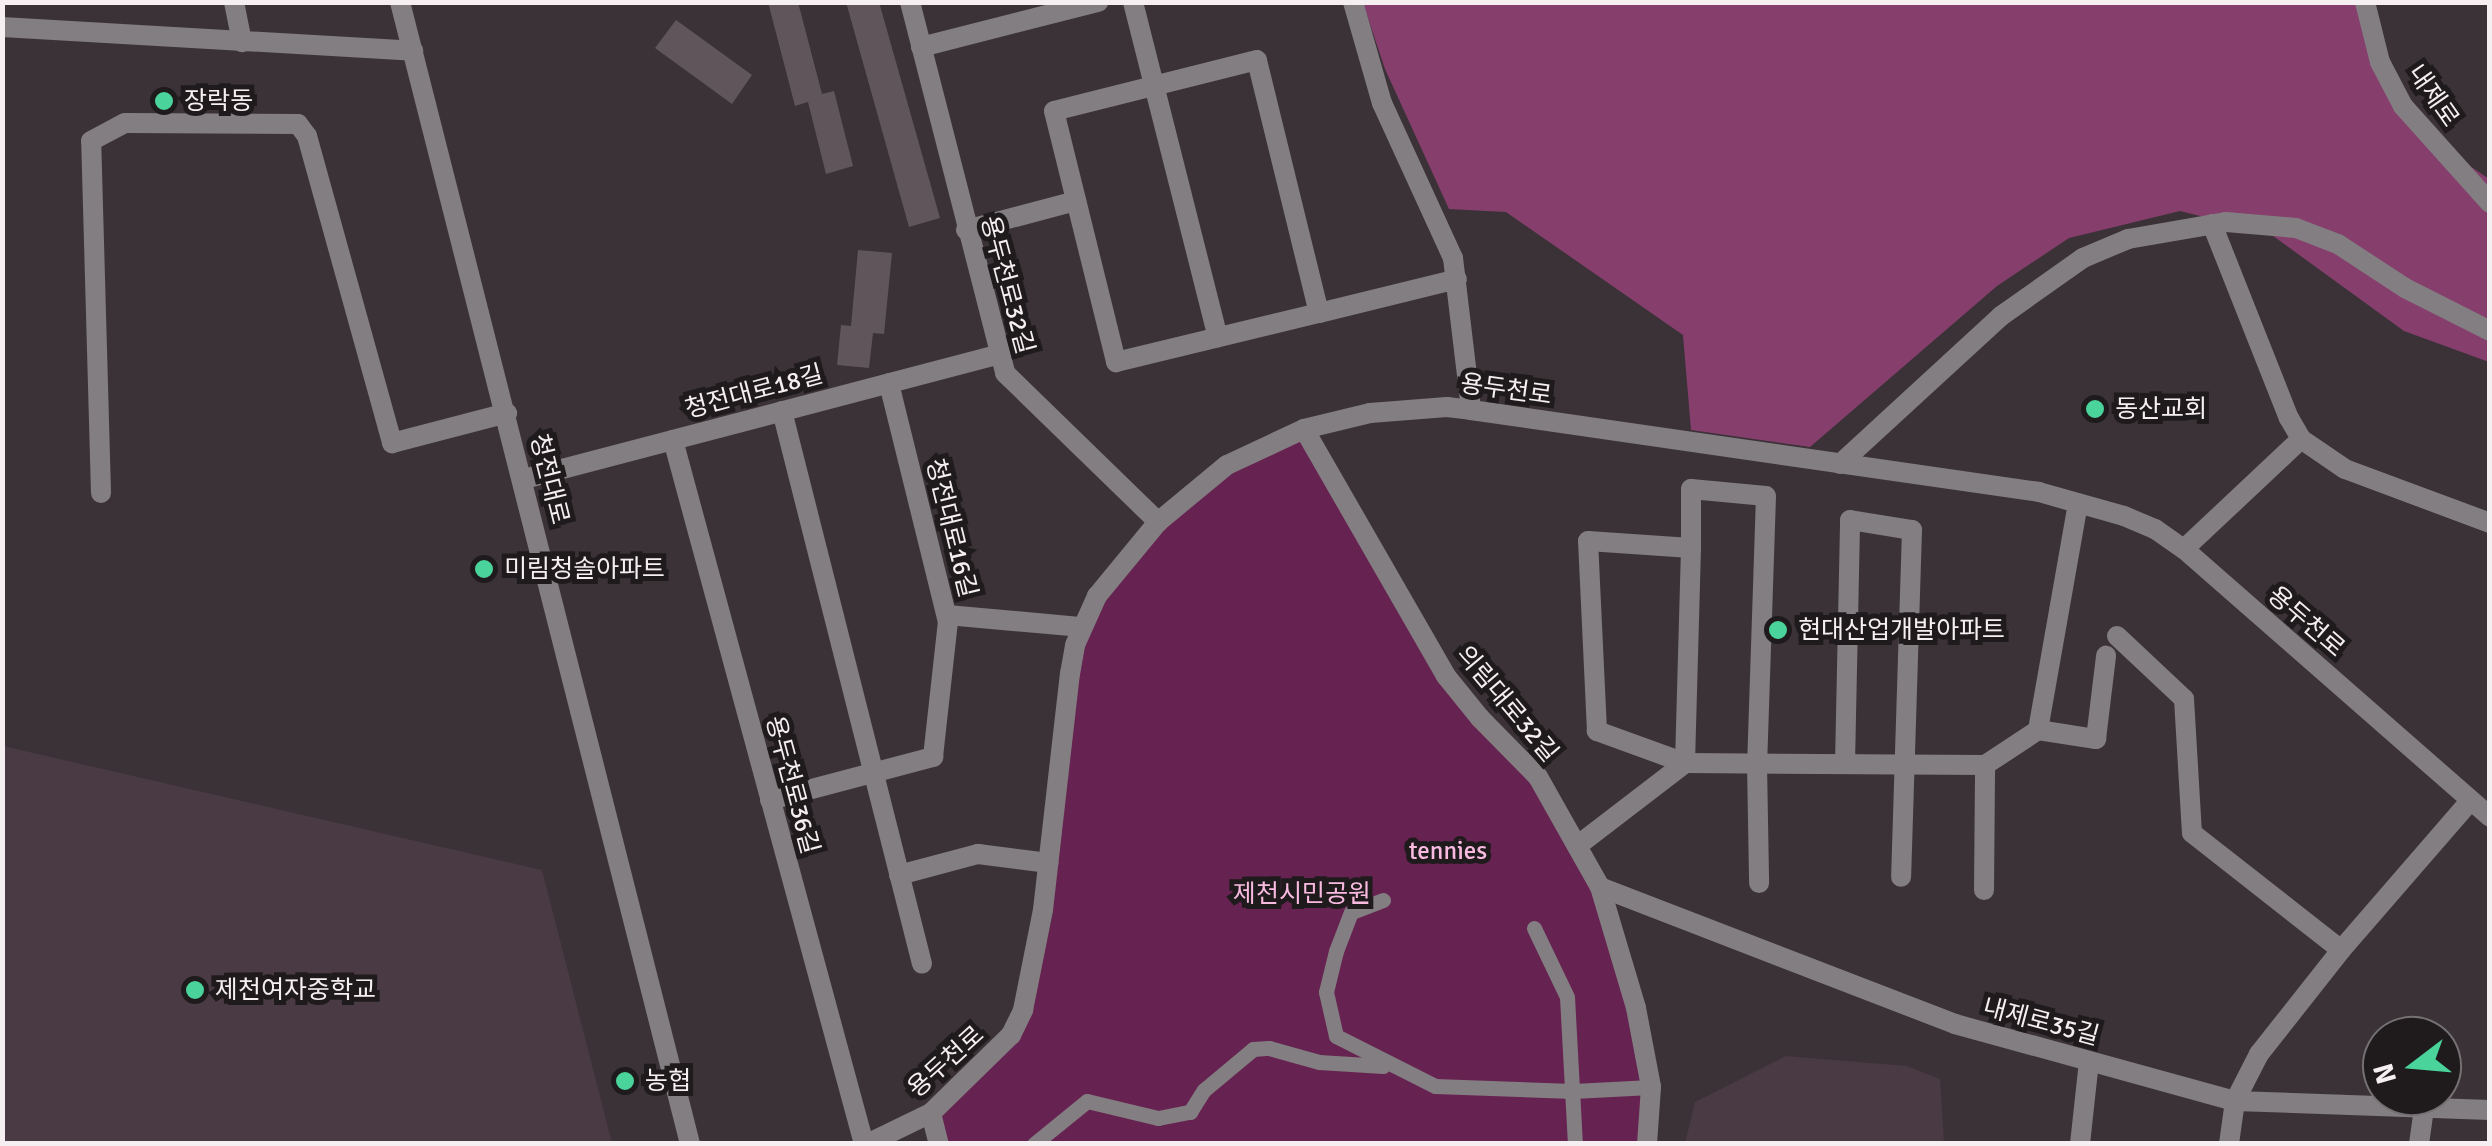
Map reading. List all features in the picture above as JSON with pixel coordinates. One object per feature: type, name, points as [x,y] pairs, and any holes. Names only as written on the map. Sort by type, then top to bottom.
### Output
[{"type":"street","points":[[234,2],[242,42]]},
{"type":"street","name":"청전대로","points":[[400,2],[690,1144]]},
{"type":"street","name":"용두천로32길","points":[[910,2],[997,354],[1005,373],[1158,522]]},
{"type":"street","points":[[921,47],[1028,11],[1098,2]]},
{"type":"street","points":[[1133,2],[1218,337]]},
{"type":"street","points":[[1353,2],[1382,102],[1449,244],[1457,279],[1470,410]]},
{"type":"street","name":"내제로","points":[[2365,2],[2380,62],[2403,106],[2490,203]]},
{"type":"street","points":[[2,27],[412,51]]},
{"type":"street","points":[[1319,313],[1256,60],[1054,111],[1116,362],[1319,313],[1457,279]]},
{"type":"street","points":[[101,494],[91,141],[125,123],[298,124],[307,136],[356,300],[392,443],[507,413]]},
{"type":"street","points":[[966,230],[1076,201]]},
{"type":"street","points":[[2212,224],[2288,418],[2302,439],[2345,468],[2490,524]]},
{"type":"street","points":[[1840,464],[2002,316],[2082,258],[2128,239],[2212,224],[2296,228],[2338,244],[2405,288],[2490,331]]},
{"type":"street","name":"청전대로18길","points":[[524,479],[997,354]]},
{"type":"street","name":"청전대로16길","points":[[770,800],[933,757],[947,615],[889,383]]},
{"type":"street","name":"용두천로","points":[[865,1144],[931,1113],[1012,1036],[1031,986],[1070,674],[1082,627],[1097,596],[1158,522],[1227,465],[1304,429],[1394,410],[1470,410],[2039,492],[2155,529],[2184,549],[2490,817]]},
{"type":"street","points":[[782,411],[922,964]]},
{"type":"street","name":"의림대로32길","points":[[1304,429],[1446,676],[1538,777],[1600,888],[1636,1008],[1652,1088],[1647,1144]]},
{"type":"street","points":[[2184,549],[2302,439]]},
{"type":"street","name":"용두천로36길","points":[[672,440],[865,1144]]},
{"type":"street","points":[[1685,763],[1691,489],[1766,496],[1757,763],[1759,883]]},
{"type":"street","points":[[2038,730],[2078,504]]},
{"type":"street","points":[[1844,764],[1850,520],[1912,530],[1901,876]]},
{"type":"street","points":[[1691,548],[1588,541],[1597,731],[1685,763],[1985,764],[2038,730],[2096,738],[2106,656]]},
{"type":"street","points":[[947,615],[1082,627]]},
{"type":"street","points":[[2117,636],[2184,699],[2192,833],[2342,950]]},
{"type":"street","points":[[1577,846],[1685,763]]},
{"type":"street","points":[[1984,890],[1985,764]]},
{"type":"street","points":[[2229,1144],[2235,1101],[2259,1054],[2471,800]]},
{"type":"street","points":[[899,875],[978,854],[1048,862]]},
{"type":"street","name":"내제로35길","points":[[1600,888],[1954,1024],[2235,1101],[2362,1105]]},
{"type":"street","points":[[1383,900],[1351,912],[1326,992],[1336,1036],[1388,1066],[1435,1086],[1573,1092],[1652,1088]]},
{"type":"street","points":[[1534,928],[1567,997],[1576,1144]]},
{"type":"street","points":[[1034,1144],[1087,1101],[1158,1118],[1190,1112],[1204,1090],[1254,1049],[1270,1048],[1319,1062],[1388,1066]]},
{"type":"street","points":[[2080,1144],[2089,1062]]},
{"type":"street","name":"내제로35길","points":[[2462,1109],[2490,1110]]},
{"type":"street","points":[[931,1113],[939,1144]]},
{"type":"street","points":[[2420,1144],[2423,1116]]},
{"type":"shaded area","points":[[1363,3],[2365,3],[2369,30],[2430,139],[2489,179],[2489,362],[2404,331],[2269,233],[2180,211],[2069,238],[1997,286],[1810,447],[1691,430],[1683,335],[1506,212],[1449,209],[1385,69]]},
{"type":"shaded area","name":"제천여자중학교","points":[[3,746],[542,870],[612,1143],[3,1143]]},
{"type":"shaded area","points":[[1786,1056],[1907,1066],[1940,1079],[1944,1143],[1685,1143],[1695,1102]]},
{"type":"green space","name":"제천시민공원","points":[[1303,437],[1390,592],[1538,777],[1600,887],[1644,1088],[1638,1143],[948,1144],[940,1116],[994,1062],[1039,976],[1053,912],[1055,852],[1076,677],[1093,617],[1165,526],[1231,474]]},
{"type":"building","points":[[768,2],[798,2],[822,94],[834,91],[853,166],[826,174],[808,102],[795,106]]},
{"type":"building","points":[[846,2],[879,2],[940,218],[909,227]]},
{"type":"building","points":[[676,20],[752,75],[732,104],[655,48]]},
{"type":"building","points":[[858,250],[892,253],[884,334],[873,333],[869,368],[837,365],[841,325],[851,326]]},
{"type":"place","name":"장락동","points":[[164,101]]},
{"type":"place","name":"동산교회","points":[[2095,409]]},
{"type":"place","name":"미림청솔아파트","points":[[484,569]]},
{"type":"place","name":"현대산업개발아파트","points":[[1778,630]]},
{"type":"place","name":"제천여자중학교","points":[[195,990]]},
{"type":"place","name":"농협","points":[[625,1081]]},
{"type":"park label","name":"tennies","points":[[1448,851]]}]
